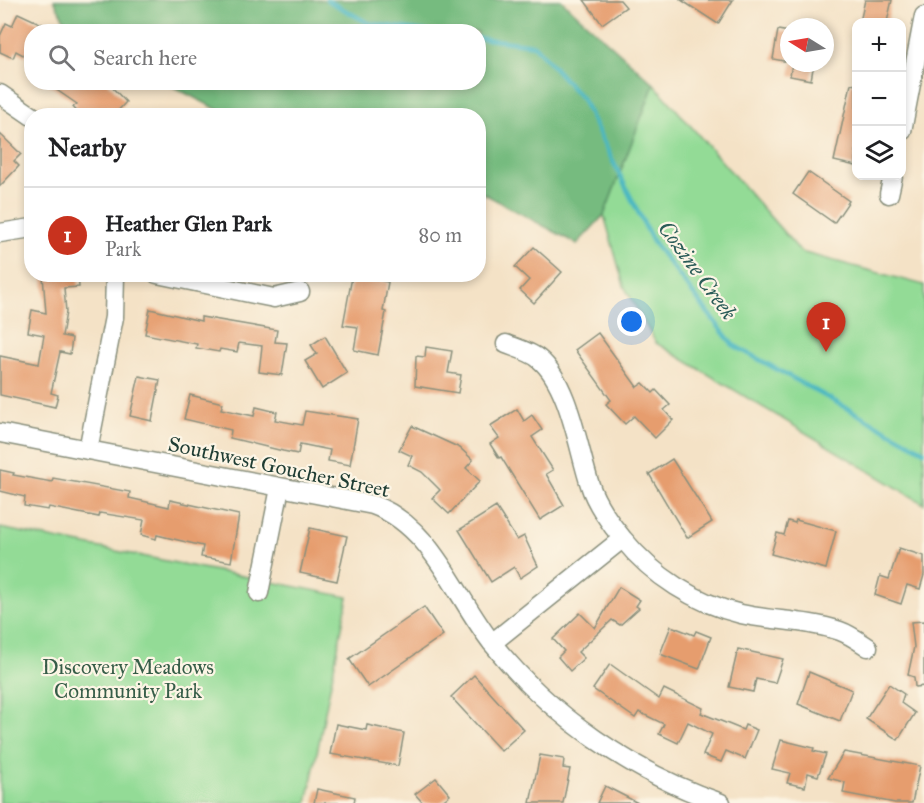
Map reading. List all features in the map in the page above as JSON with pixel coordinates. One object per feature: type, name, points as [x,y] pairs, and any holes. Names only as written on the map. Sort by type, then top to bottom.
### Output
[{"type":"street","points":[[903,126],[924,16]]},
{"type":"street","points":[[0,94],[24,110]]},
{"type":"street","points":[[889,194],[892,180]]},
{"type":"street","points":[[0,233],[24,229]]},
{"type":"street","points":[[88,450],[114,317],[115,282]]},
{"type":"street","points":[[196,282],[274,298],[300,291]]},
{"type":"street","points":[[506,344],[539,359],[557,384],[568,409],[591,488],[622,539],[674,586],[704,602],[741,614],[793,620],[841,632],[868,646]]},
{"type":"street","name":"Southwest Goucher Street","points":[[0,433],[373,505],[392,512],[418,533],[492,643],[538,693],[580,728],[678,795],[721,803]]},
{"type":"street","points":[[260,593],[280,488]]},
{"type":"street","points":[[492,643],[622,539]]},
{"type":"green space","points":[[54,0],[561,0],[654,84],[604,215],[577,244],[486,195],[486,108],[214,108],[180,90],[486,90],[486,24],[66,24]]},
{"type":"green space","points":[[654,84],[801,252],[924,285],[924,504],[656,343],[624,286],[604,215]]},
{"type":"green space","name":"Discovery Meadows Community Park","points":[[0,528],[348,597],[307,803],[0,803]]},
{"type":"building","points":[[584,0],[620,0],[626,7],[602,24]]},
{"type":"building","points":[[681,0],[733,0],[718,24]]},
{"type":"building","points":[[865,0],[892,0],[888,18],[861,18]]},
{"type":"building","points":[[18,13],[42,24],[24,24],[24,55],[16,51],[13,58],[0,52],[0,36],[6,23],[12,26]]},
{"type":"building","points":[[778,30],[780,30],[780,60],[773,59]]},
{"type":"building","points":[[791,72],[812,72],[811,80],[790,76]]},
{"type":"building","points":[[851,84],[852,84],[852,165],[834,161]]},
{"type":"building","points":[[57,90],[115,90],[126,102],[120,108],[74,108],[77,104]]},
{"type":"building","points":[[0,134],[21,154],[14,161],[19,166],[0,186]]},
{"type":"building","points":[[808,172],[849,201],[834,223],[793,194]]},
{"type":"building","points":[[534,247],[562,272],[534,303],[520,290],[529,280],[515,267]]},
{"type":"building","points":[[43,282],[79,282],[79,287],[64,288],[66,312],[62,336],[72,338],[70,354],[60,352],[51,393],[58,395],[55,407],[0,395],[0,356],[39,364],[44,335],[28,332],[32,310],[46,313]]},
{"type":"building","points":[[351,282],[388,282],[383,311],[386,312],[378,355],[354,350],[358,327],[343,325]]},
{"type":"building","points":[[150,309],[201,321],[201,317],[277,330],[275,342],[287,343],[282,375],[259,372],[262,346],[239,343],[237,352],[220,349],[219,352],[196,348],[197,344],[145,334]]},
{"type":"building","points":[[598,333],[637,387],[643,383],[653,393],[656,390],[670,405],[664,410],[673,420],[655,438],[634,416],[625,424],[606,404],[611,400],[575,350]]},
{"type":"building","points":[[325,336],[347,373],[322,389],[305,361],[317,354],[311,345]]},
{"type":"building","points":[[426,347],[452,351],[448,373],[461,375],[458,393],[415,386],[416,356],[425,357]]},
{"type":"building","points":[[139,376],[160,380],[152,421],[130,416]]},
{"type":"building","points":[[190,395],[223,403],[221,409],[254,416],[256,407],[277,412],[275,420],[302,425],[305,411],[358,419],[350,465],[328,461],[330,450],[300,444],[298,454],[283,451],[230,438],[231,430],[184,419]]},
{"type":"building","points":[[517,409],[524,421],[532,415],[542,430],[532,437],[553,470],[546,474],[564,505],[540,520],[501,457],[499,458],[490,444],[499,438],[490,426]]},
{"type":"building","points":[[412,426],[460,448],[473,460],[466,468],[480,481],[449,514],[432,498],[440,490],[422,472],[408,465],[412,456],[399,450]]},
{"type":"building","points":[[672,459],[712,522],[687,538],[649,474]]},
{"type":"building","points":[[0,470],[14,473],[13,475],[52,482],[53,478],[130,492],[129,498],[169,507],[170,500],[239,515],[231,562],[201,557],[203,546],[157,535],[156,539],[141,535],[144,520],[100,513],[99,517],[49,507],[48,510],[24,506],[25,497],[0,491]]},
{"type":"building","points":[[496,507],[517,540],[524,536],[538,566],[520,578],[514,567],[491,582],[459,530]]},
{"type":"building","points":[[796,520],[836,531],[826,569],[771,554],[777,533],[784,535],[788,521],[795,523]]},
{"type":"building","points":[[310,528],[347,536],[337,581],[300,573]]},
{"type":"building","points":[[899,548],[924,556],[924,575],[920,589],[907,585],[901,604],[875,595],[880,576],[889,579]]},
{"type":"building","points":[[619,587],[640,600],[636,606],[639,608],[620,625],[612,620],[578,652],[584,658],[570,671],[558,657],[564,651],[553,639],[580,613],[595,628]]},
{"type":"building","points":[[424,607],[443,635],[368,687],[349,659]]},
{"type":"building","points":[[924,621],[924,686],[915,687],[914,677],[908,675],[914,647],[911,622]]},
{"type":"building","points":[[671,626],[694,635],[696,631],[711,637],[699,669],[660,654]]},
{"type":"building","points":[[738,649],[783,659],[775,683],[756,679],[753,692],[729,687]]},
{"type":"building","points":[[610,664],[659,699],[664,689],[703,708],[701,713],[743,730],[745,725],[757,730],[745,759],[726,751],[721,762],[703,755],[712,734],[688,722],[678,743],[659,734],[664,724],[639,712],[635,718],[593,689]]},
{"type":"building","points":[[809,672],[852,690],[840,721],[798,704]]},
{"type":"building","points":[[474,675],[524,730],[501,751],[451,697]]},
{"type":"building","points":[[889,684],[904,694],[901,703],[915,713],[898,740],[866,719]]},
{"type":"building","points":[[336,724],[366,730],[367,725],[404,733],[398,766],[330,754]]},
{"type":"building","points":[[781,740],[814,748],[813,751],[826,754],[818,776],[808,773],[805,787],[787,783],[790,773],[772,769]]},
{"type":"building","points":[[844,752],[920,766],[912,803],[895,803],[843,793],[845,782],[828,778]]},
{"type":"building","points":[[540,755],[564,759],[563,768],[570,769],[563,803],[530,803]]},
{"type":"building","points":[[436,778],[450,795],[440,803],[423,803],[415,794]]},
{"type":"building","points":[[605,786],[638,803],[597,803]]},
{"type":"building","points":[[317,789],[355,797],[354,803],[314,803]]},
{"type":"waterway","name":"Cozine Creek","points":[[327,0],[368,23],[375,24]]},
{"type":"waterway","name":"Cozine Creek","points":[[486,39],[534,45],[582,99],[653,242],[733,345],[924,451]]},
{"type":"place","name":"Heather Glen Park","points":[[826,352]]}]
